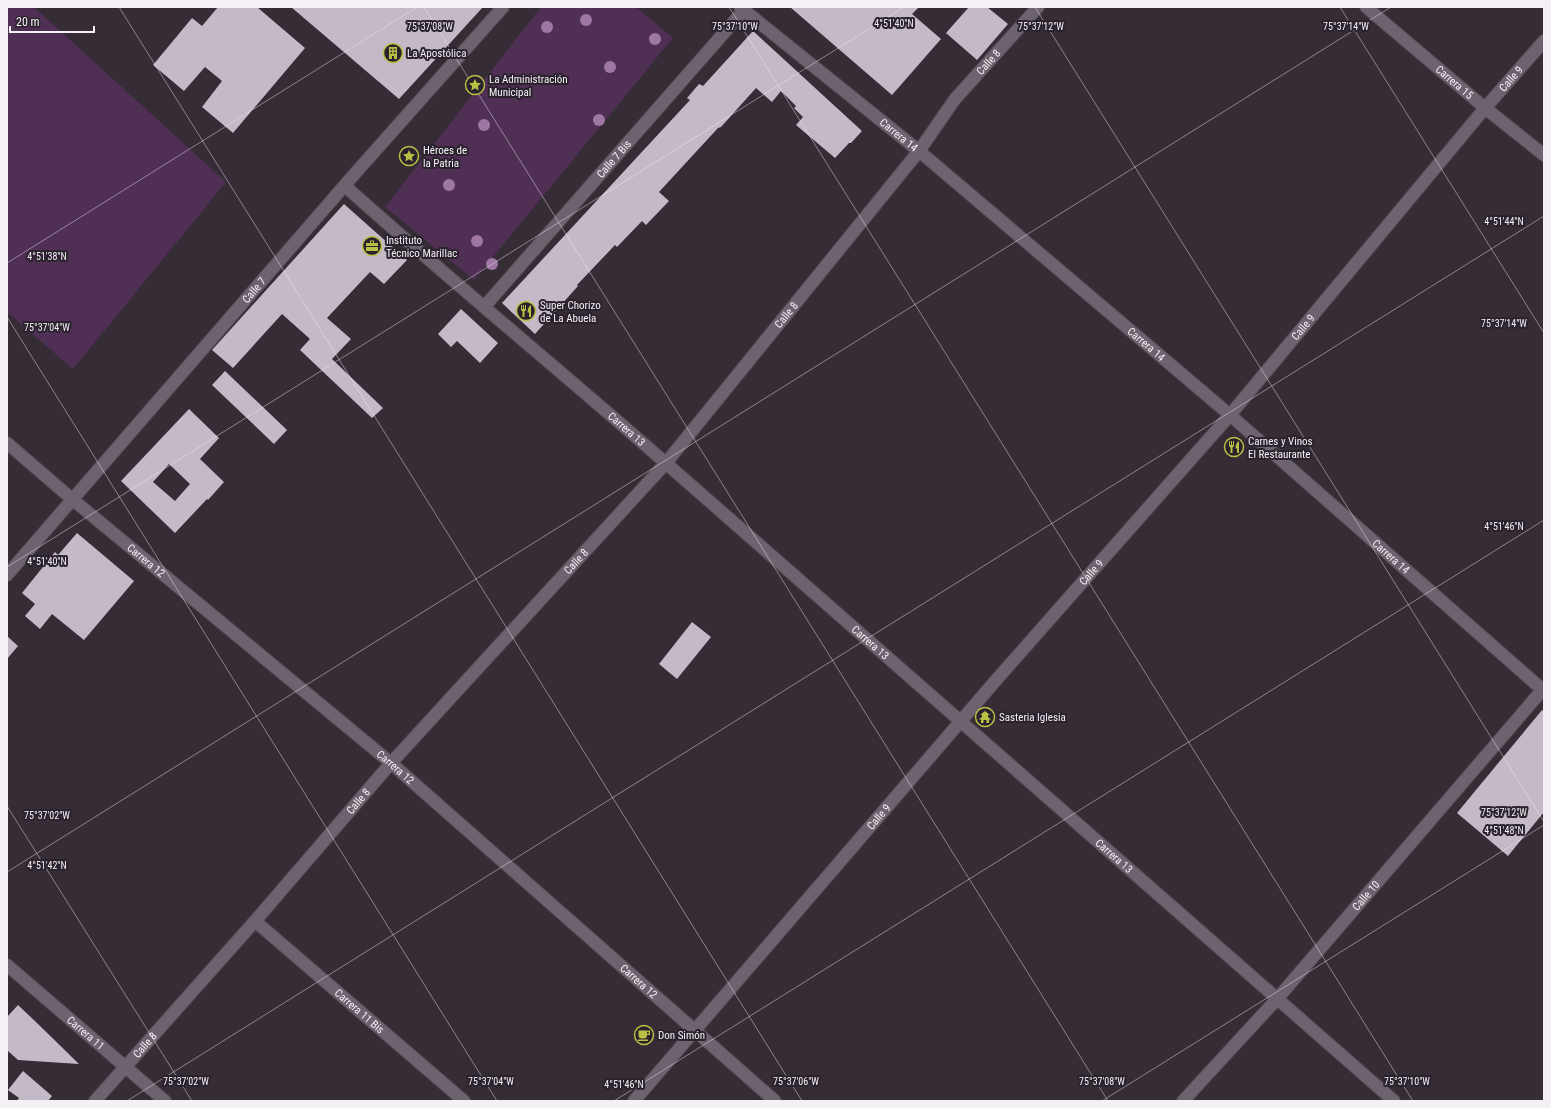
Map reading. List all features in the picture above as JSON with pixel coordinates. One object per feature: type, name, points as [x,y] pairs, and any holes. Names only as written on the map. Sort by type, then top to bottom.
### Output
[{"type":"street","name":"Calle 7","points":[[7,575],[345,186],[503,7]]},
{"type":"street","name":"Calle 8","points":[[95,1101],[255,921],[391,763],[666,464],[919,151],[955,99],[1038,7]]},
{"type":"street","name":"Carrera 15","points":[[1366,7],[1485,108],[1544,155]]},
{"type":"street","name":"Carrera 14","points":[[742,9],[919,151],[1230,415],[1543,689]]},
{"type":"street","name":"Calle 7 Bis","points":[[484,307],[742,9]]},
{"type":"street","name":"Calle 9","points":[[634,1101],[694,1029],[959,722],[1230,415],[1485,108],[1544,41]]},
{"type":"street","name":"Carrera 13","points":[[345,186],[666,464],[959,722],[1394,1101]]},
{"type":"street","name":"Carrera 12","points":[[7,443],[72,499],[391,763],[775,1101]]},
{"type":"street","name":"Calle 10","points":[[1183,1101],[1277,998],[1543,689]]},
{"type":"street","name":"Carrera 11 Bis","points":[[255,921],[464,1101]]},
{"type":"street","name":"Carrera 11","points":[[7,965],[165,1101]]},
{"type":"shaded area","points":[[7,7],[34,7],[226,182],[73,369],[7,312]]},
{"type":"shaded area","points":[[541,7],[636,7],[673,38],[474,280],[385,207]]},
{"type":"building","points":[[218,7],[257,7],[305,48],[233,133],[202,107],[222,81],[205,67],[184,91],[153,65],[192,18],[202,26]]},
{"type":"building","name":"La Apostólica","points":[[291,7],[483,7],[399,99]]},
{"type":"building","points":[[790,7],[919,7],[912,14],[941,39],[892,95]]},
{"type":"building","points":[[969,7],[987,7],[1008,24],[977,60],[946,33]]},
{"type":"building","points":[[753,31],[862,131],[835,158],[796,125],[803,117],[794,108],[796,106],[781,91],[772,102],[756,88],[659,192],[669,201],[646,225],[642,221],[617,247],[615,245],[577,285],[578,286],[535,334],[502,303],[690,100],[687,98],[699,84],[703,86]]},
{"type":"building","points":[[344,204],[407,260],[384,284],[370,272],[327,318],[351,339],[332,359],[383,408],[372,418],[300,350],[310,339],[282,314],[233,368],[212,350]]},
{"type":"building","points":[[461,309],[498,343],[480,363],[457,341],[451,347],[438,334]]},
{"type":"building","points":[[225,371],[287,430],[274,444],[212,385]]},
{"type":"building","points":[[189,409],[219,438],[200,459],[224,482],[175,533],[121,481]],"holes":[[[169,464],[190,484],[175,501],[153,482]]]},
{"type":"building","points":[[77,533],[134,581],[84,640],[52,614],[40,629],[25,616],[35,604],[22,593],[55,552],[58,555]]},
{"type":"building","points":[[692,622],[711,637],[677,679],[659,664]]},
{"type":"building","points":[[7,636],[18,646],[7,659]]},
{"type":"building","points":[[1542,710],[1544,712],[1544,812],[1508,856],[1457,813]]},
{"type":"building","points":[[18,1005],[79,1064],[18,1060],[9,1052],[7,1050],[7,1017]]},
{"type":"building","points":[[23,1071],[52,1096],[48,1101],[17,1101],[19,1098],[8,1090]]},
{"type":"place","name":"La Apostólica","points":[[393,53]]},
{"type":"place","name":"La Administración Municipal","points":[[475,85]]},
{"type":"place","name":"Héroes de la Patria","points":[[409,156]]},
{"type":"place","name":"Instituto Técnico Marillac","points":[[372,246]]},
{"type":"place","name":"Super Chorizo de La Abuela","points":[[526,311]]},
{"type":"place","name":"Carnes y Vinos El Restaurante","points":[[1234,447]]},
{"type":"place","name":"Sasteria Iglesia","points":[[985,717]]},
{"type":"place","name":"Don Simón","points":[[644,1035]]}]
